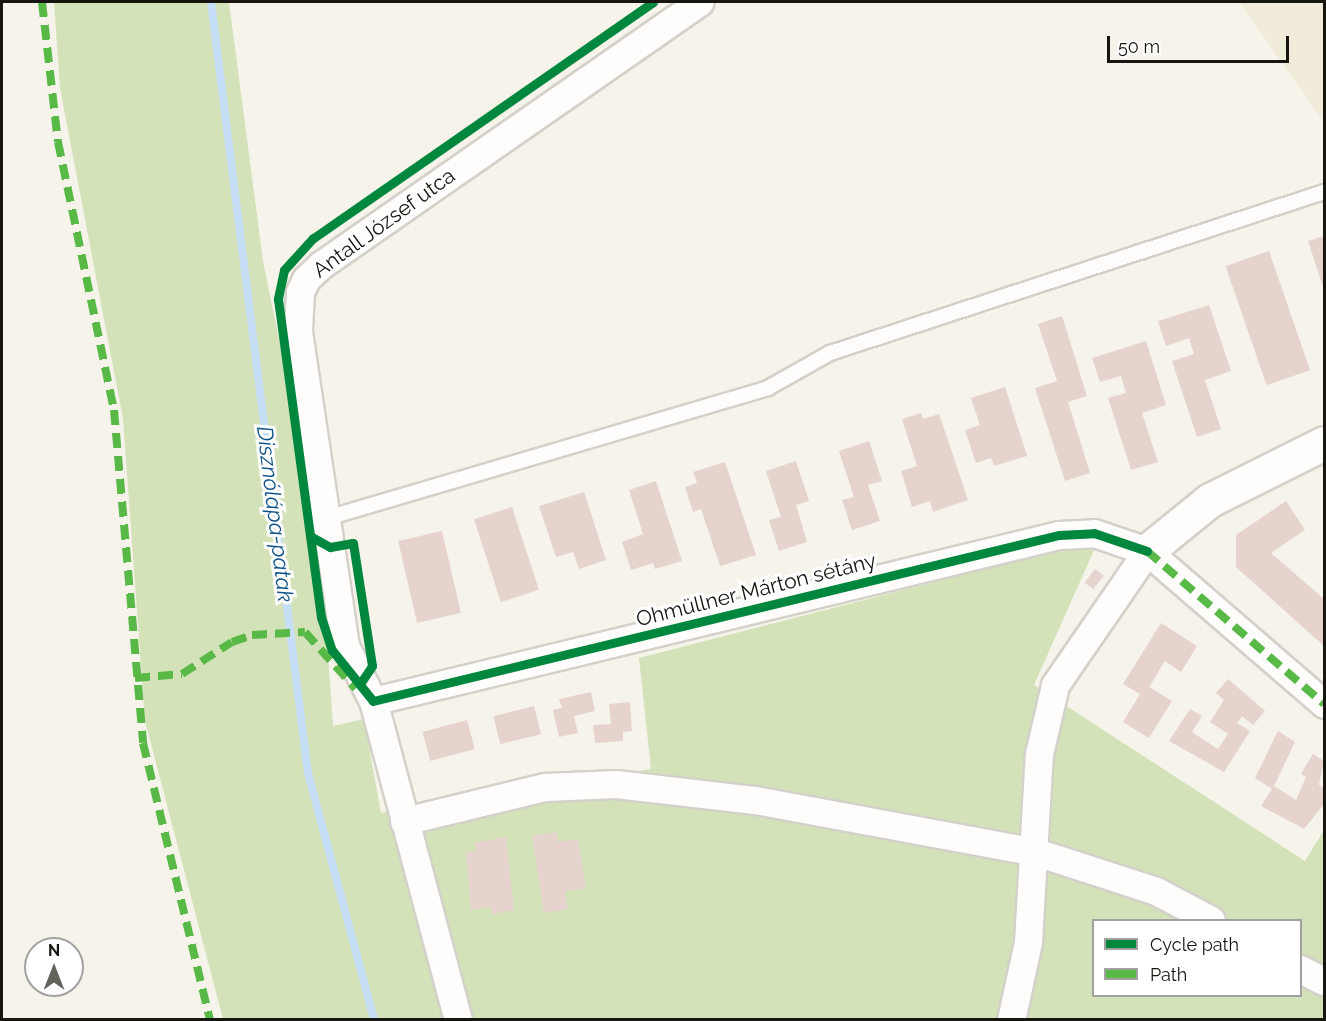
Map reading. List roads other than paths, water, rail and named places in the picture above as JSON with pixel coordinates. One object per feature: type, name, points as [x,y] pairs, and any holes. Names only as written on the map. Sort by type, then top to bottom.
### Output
[{"type":"street","name":"Antall József utca","points":[[458,1020],[373,701],[345,646],[298,330],[298,301],[306,279],[700,2]]},
{"type":"street","points":[[1011,1020],[1028,942],[1036,852],[1039,754],[1055,685],[1148,551],[1210,500],[1324,443]]},
{"type":"street","name":"Ohmüllner Márton sétány","points":[[373,701],[1059,535],[1094,533],[1148,551],[1324,704]]},
{"type":"street","points":[[404,821],[546,787],[616,784],[755,800],[1036,852],[1156,891],[1207,919]]},
{"type":"street","points":[[1302,970],[1324,981]]},
{"type":"lane","points":[[327,518],[768,388],[830,353],[1324,192]]},
{"type":"waterway","name":"Disznólápa-patak","points":[[211,2],[308,773],[374,1020]]}]
